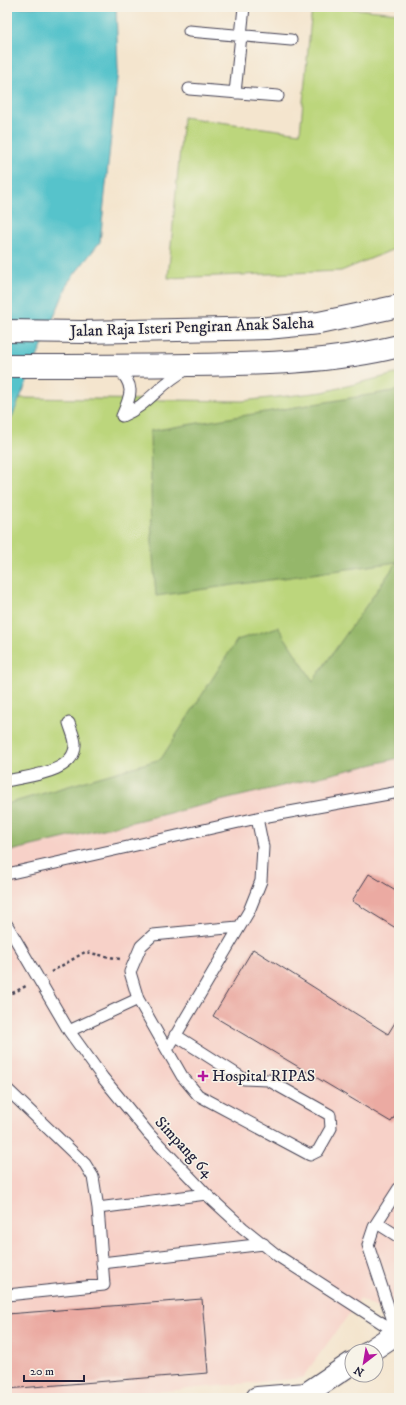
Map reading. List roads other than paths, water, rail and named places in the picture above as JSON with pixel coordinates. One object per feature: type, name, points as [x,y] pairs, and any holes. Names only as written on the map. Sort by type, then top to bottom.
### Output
[{"type":"main road","name":"Jalan Raja Isteri Pengiran Anak Saleha","points":[[7,331],[82,332],[267,328],[319,323],[399,306]]},
{"type":"main road","points":[[7,366],[197,365],[321,360],[399,346]]},
{"type":"main road","points":[[382,1343],[398,1333]]},
{"type":"main road","points":[[257,1398],[306,1394],[344,1368]]},
{"type":"lane","points":[[235,93],[244,7]]},
{"type":"lane","points":[[189,31],[292,40]]},
{"type":"lane","points":[[189,89],[278,96]]},
{"type":"lane","points":[[116,366],[127,377],[130,385],[130,396],[122,416],[134,412],[144,405],[174,375],[197,365]]},
{"type":"lane","points":[[7,781],[59,769],[73,757],[75,744],[69,723]]},
{"type":"lane","points":[[7,874],[257,818],[399,792]]},
{"type":"lane","points":[[167,1050],[238,927],[249,911],[261,881],[264,847],[257,818]]},
{"type":"lane","name":"Simpang 64","points":[[7,925],[69,1031],[103,1078],[144,1128],[206,1194],[278,1256],[398,1333]]},
{"type":"lane","points":[[175,1035],[244,1079],[268,1080],[330,1116],[331,1128],[318,1151],[310,1155],[198,1095],[182,1076],[138,999],[130,972],[141,946],[153,935],[238,927]]},
{"type":"lane","points":[[69,1031],[138,999]]},
{"type":"lane","points":[[7,1088],[85,1164],[93,1177],[98,1208],[104,1285],[7,1295]]},
{"type":"lane","points":[[398,1333],[368,1245],[377,1223],[399,1188]]},
{"type":"lane","points":[[98,1208],[206,1194]]},
{"type":"lane","points":[[377,1223],[399,1237]]},
{"type":"lane","points":[[102,1263],[264,1244]]},
{"type":"water","points":[[7,7],[116,7],[118,69],[100,242],[69,281],[7,429]]},
{"type":"place","name":"Hospital RIPAS","points":[[203,1076]]}]
